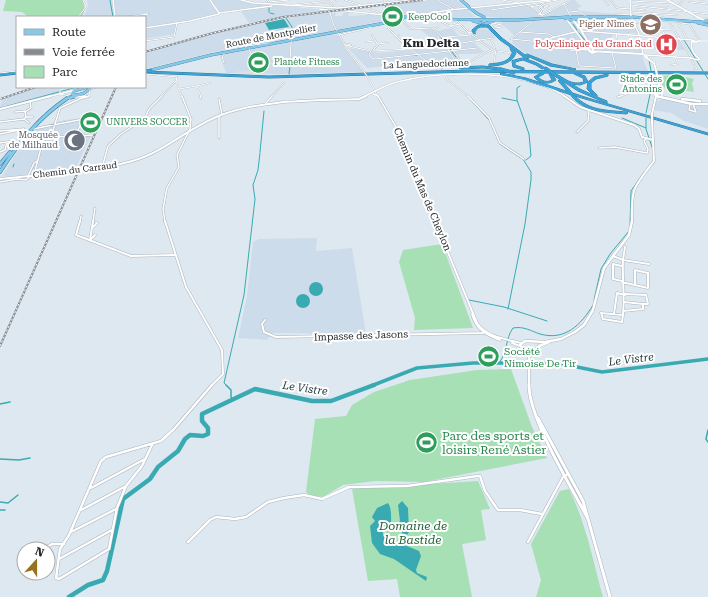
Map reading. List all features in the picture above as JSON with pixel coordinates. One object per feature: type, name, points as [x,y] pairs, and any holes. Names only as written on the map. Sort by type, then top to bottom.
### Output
[{"type":"highway","points":[[479,21],[489,24],[551,74],[582,104],[594,110],[637,114],[708,133]]},
{"type":"highway","points":[[472,33],[481,26],[489,24]]},
{"type":"highway","points":[[424,71],[500,64],[510,60],[514,53],[489,24]]},
{"type":"highway","points":[[507,44],[544,68]]},
{"type":"highway","points":[[526,55],[556,66],[631,73]]},
{"type":"highway","points":[[537,64],[523,59],[512,63],[515,67],[524,69],[592,70]]},
{"type":"highway","points":[[471,67],[488,67],[514,73],[603,103],[658,118]]},
{"type":"highway","points":[[502,70],[551,74],[662,73]]},
{"type":"highway","name":"La Languedocienne","points":[[151,72],[269,77],[502,70],[708,73]]},
{"type":"highway","name":"La Languedocienne","points":[[146,72],[270,76],[424,71],[708,73]]},
{"type":"highway","points":[[459,71],[498,73],[520,78],[590,100],[708,133]]},
{"type":"highway","points":[[0,74],[16,72]]},
{"type":"highway","points":[[551,74],[575,84],[582,84],[586,81],[582,76],[568,73]]},
{"type":"highway","points":[[611,103],[593,94],[589,89],[589,84],[592,80],[601,76],[631,73]]},
{"type":"highway","points":[[561,78],[584,92],[611,103],[708,133]]},
{"type":"main road","points":[[462,0],[489,24]]},
{"type":"main road","points":[[666,0],[696,17],[708,21]]},
{"type":"main road","points":[[666,0],[687,12]]},
{"type":"main road","points":[[465,20],[475,19],[476,14]]},
{"type":"main road","points":[[476,14],[492,19],[533,21],[569,18],[633,18],[682,22],[701,18]]},
{"type":"main road","points":[[476,14],[479,21]]},
{"type":"main road","points":[[489,24],[496,21],[569,18],[648,18],[682,22]]},
{"type":"main road","points":[[569,18],[582,31],[595,51]]},
{"type":"main road","points":[[569,18],[575,31],[589,50],[644,55],[654,63],[662,97]]},
{"type":"main road","points":[[701,18],[708,25]]},
{"type":"main road","points":[[405,19],[455,19],[479,21],[489,24],[518,20]]},
{"type":"main road","points":[[405,19],[479,21]]},
{"type":"main road","name":"Route de Montpellier","points":[[250,47],[405,19]]},
{"type":"main road","name":"Route de Montpellier","points":[[146,72],[201,56],[405,19]]},
{"type":"main road","points":[[575,31],[582,31]]},
{"type":"main road","name":"Route de Montpellier","points":[[146,72],[244,48]]},
{"type":"main road","points":[[0,165],[42,118],[81,88],[85,94]]},
{"type":"main road","points":[[72,95],[85,94],[91,88]]},
{"type":"main road","points":[[660,90],[656,96],[687,100],[693,103],[708,103]]},
{"type":"main road","points":[[687,100],[693,103]]},
{"type":"main road","points":[[0,172],[21,140]]},
{"type":"street","points":[[79,16],[86,7],[83,0]]},
{"type":"street","points":[[113,0],[115,16]]},
{"type":"street","points":[[210,0],[219,13]]},
{"type":"street","points":[[243,0],[256,4],[308,7],[333,12],[398,16],[405,19],[412,29],[428,27],[434,29],[442,43],[445,46],[451,51],[459,58],[454,58],[451,51],[449,43],[447,39],[439,36]]},
{"type":"street","points":[[267,0],[268,2],[287,0]]},
{"type":"street","points":[[285,6],[329,0]]},
{"type":"street","points":[[329,10],[337,0]]},
{"type":"street","points":[[345,0],[360,6]]},
{"type":"street","points":[[329,10],[381,4],[385,2],[413,0]]},
{"type":"street","points":[[403,3],[427,0]]},
{"type":"street","points":[[437,0],[453,9]]},
{"type":"street","points":[[502,0],[519,3]]},
{"type":"street","points":[[491,10],[538,0],[550,0]]},
{"type":"street","points":[[405,19],[413,16],[453,9],[558,0]]},
{"type":"street","points":[[550,43],[511,39],[541,15],[564,6],[571,0]]},
{"type":"street","points":[[604,0],[608,5]]},
{"type":"street","points":[[610,0],[617,8],[631,9]]},
{"type":"street","points":[[682,0],[678,8],[678,19],[689,24],[697,42]]},
{"type":"street","points":[[670,3],[630,1],[633,18],[644,55],[698,58]]},
{"type":"street","points":[[541,2],[548,6],[539,8],[542,11],[541,15]]},
{"type":"street","points":[[689,2],[708,4]]},
{"type":"street","points":[[323,3],[335,3]]},
{"type":"street","points":[[525,3],[546,19]]},
{"type":"street","points":[[146,28],[177,23],[223,12],[272,5]]},
{"type":"street","points":[[531,7],[540,5],[550,11]]},
{"type":"street","points":[[631,5],[668,7],[670,11]]},
{"type":"street","points":[[637,5],[638,13]]},
{"type":"street","points":[[365,6],[385,15]]},
{"type":"street","points":[[564,6],[568,11],[569,18]]},
{"type":"street","points":[[653,7],[655,10],[687,12],[701,18],[708,18]]},
{"type":"street","points":[[637,9],[645,10]]},
{"type":"street","name":"Chemin du Mas de Cheylon","points":[[329,10],[336,31],[342,41],[348,45],[349,52],[367,76],[374,94],[391,115],[403,138],[437,226],[459,276],[478,328],[491,337],[521,345]]},
{"type":"street","points":[[440,11],[447,18],[455,19]]},
{"type":"street","points":[[568,11],[581,12],[585,16],[625,18]]},
{"type":"street","points":[[633,18],[638,13],[677,15]]},
{"type":"street","points":[[132,16],[144,14]]},
{"type":"street","points":[[616,14],[657,21],[682,22]]},
{"type":"street","points":[[701,18],[708,14]]},
{"type":"street","points":[[421,17],[444,15]]},
{"type":"street","points":[[690,21],[696,17]]},
{"type":"street","points":[[582,18],[587,19],[598,31]]},
{"type":"street","points":[[633,18],[648,25],[650,29],[680,30]]},
{"type":"street","points":[[648,18],[673,21]]},
{"type":"street","points":[[415,20],[457,21],[492,49]]},
{"type":"street","points":[[434,29],[438,27],[438,20]]},
{"type":"street","points":[[438,20],[464,33]]},
{"type":"street","points":[[339,35],[389,21],[388,28],[395,36],[409,49],[437,68]]},
{"type":"street","points":[[443,37],[472,33],[479,25],[479,21]]},
{"type":"street","points":[[657,21],[666,37]]},
{"type":"street","points":[[669,22],[697,69],[694,69]]},
{"type":"street","points":[[146,41],[174,37],[177,23]]},
{"type":"street","points":[[678,23],[680,30],[686,39]]},
{"type":"street","points":[[450,26],[460,24]]},
{"type":"street","points":[[492,24],[502,25],[502,27],[494,29],[491,25],[492,24]]},
{"type":"street","points":[[575,31],[550,38],[551,47],[576,51],[589,50]]},
{"type":"street","points":[[582,31],[598,31],[708,42]]},
{"type":"street","points":[[647,31],[650,42]]},
{"type":"street","points":[[519,32],[549,34],[554,37]]},
{"type":"street","points":[[616,33],[618,46]]},
{"type":"street","points":[[628,34],[631,46]]},
{"type":"street","points":[[372,35],[378,44]]},
{"type":"street","points":[[395,36],[399,35]]},
{"type":"street","points":[[348,45],[382,52],[450,46],[454,44],[493,38]]},
{"type":"street","points":[[256,64],[289,62],[291,40]]},
{"type":"street","points":[[491,40],[495,49]]},
{"type":"street","points":[[366,42],[375,41]]},
{"type":"street","points":[[691,41],[691,46],[698,58]]},
{"type":"street","points":[[697,42],[692,46],[698,58]]},
{"type":"street","points":[[388,43],[378,44],[369,54],[371,58],[375,59],[418,55],[477,48]]},
{"type":"street","points":[[437,46],[442,43]]},
{"type":"street","points":[[449,43],[454,44]]},
{"type":"street","points":[[613,46],[642,47]]},
{"type":"street","points":[[235,72],[254,72],[257,70],[250,47]]},
{"type":"street","points":[[467,63],[492,49],[512,53]]},
{"type":"street","points":[[494,62],[497,50]]},
{"type":"street","points":[[569,50],[589,50]]},
{"type":"street","points":[[576,51],[579,66],[616,68],[611,52]]},
{"type":"street","points":[[224,63],[222,57],[226,52]]},
{"type":"street","points":[[671,65],[678,64],[675,57]]},
{"type":"street","points":[[146,72],[176,76],[176,80],[190,115],[190,129],[177,155],[179,167],[167,188],[163,209],[174,255],[186,287],[222,350],[223,374],[204,392],[174,429],[161,441],[152,445],[106,457],[102,461],[70,533],[60,549],[56,578],[59,579],[106,553],[109,549],[116,509],[126,486],[146,459],[152,445]]},
{"type":"street","points":[[445,74],[447,79],[468,96],[489,118],[500,143],[524,159]]},
{"type":"street","name":"Chemin du Carraud","points":[[0,181],[34,175],[102,168],[146,157],[190,129],[219,116],[266,103],[353,100],[374,94],[396,82],[445,74],[485,74],[522,80],[560,93],[580,107],[589,111],[607,115],[634,125],[640,130],[642,137],[647,139]]},
{"type":"street","points":[[102,168],[108,146],[122,133],[145,118],[149,109],[176,80]]},
{"type":"street","points":[[179,88],[210,83]]},
{"type":"street","points":[[266,103],[284,83]]},
{"type":"street","points":[[197,86],[201,98]]},
{"type":"street","points":[[618,98],[636,91],[638,87],[660,90],[664,87]]},
{"type":"street","points":[[59,93],[60,88]]},
{"type":"street","points":[[51,137],[60,108],[72,100],[81,98],[94,88]]},
{"type":"street","points":[[59,93],[74,97],[85,94]]},
{"type":"street","points":[[0,109],[59,93],[72,95]]},
{"type":"street","points":[[81,98],[85,94]]},
{"type":"street","points":[[529,358],[539,346],[558,340],[574,332],[584,325],[591,317],[597,302],[605,266],[631,232],[632,194],[654,161],[652,114],[656,96]]},
{"type":"street","points":[[654,104],[662,97]]},
{"type":"street","points":[[219,100],[222,115]]},
{"type":"street","points":[[15,112],[26,111],[31,108],[30,101]]},
{"type":"street","points":[[693,103],[696,111],[689,110],[693,103]]},
{"type":"street","points":[[26,111],[24,113],[25,121],[29,123]]},
{"type":"street","points":[[577,132],[580,128],[587,124],[590,117],[589,111]]},
{"type":"street","points":[[219,116],[219,138]]},
{"type":"street","points":[[0,122],[33,117]]},
{"type":"street","points":[[33,129],[55,126],[66,122],[89,118]]},
{"type":"street","points":[[71,151],[75,136],[83,120]]},
{"type":"street","points":[[0,132],[23,130]]},
{"type":"street","points":[[34,175],[43,140],[51,137],[92,135]]},
{"type":"street","points":[[599,148],[615,147],[647,153],[648,148],[644,142],[647,139],[652,139]]},
{"type":"street","points":[[0,143],[14,141]]},
{"type":"street","points":[[0,152],[5,150],[6,142]]},
{"type":"street","points":[[29,176],[34,164],[37,161]]},
{"type":"street","points":[[90,240],[95,208]]},
{"type":"street","points":[[81,216],[76,235],[131,256],[174,255]]},
{"type":"street","points":[[91,229],[97,223]]},
{"type":"street","points":[[90,240],[95,235]]},
{"type":"street","points":[[623,315],[602,312],[601,319],[621,322],[623,315],[625,295],[622,282],[622,266],[625,247]]},
{"type":"street","points":[[613,256],[623,260],[649,264]]},
{"type":"street","points":[[622,266],[614,264],[613,279],[622,282],[635,285],[648,288],[648,273],[635,270],[635,285]]},
{"type":"street","points":[[614,314],[617,293],[625,295],[646,295],[648,304],[624,302]]},
{"type":"street","points":[[623,310],[643,309],[643,304]]},
{"type":"street","name":"Chemin du Mas de Cheylon","points":[[472,312],[479,326],[494,336],[506,341]]},
{"type":"street","name":"Impasse des Jasons","points":[[264,320],[262,324],[264,332],[276,337],[483,332]]},
{"type":"street","points":[[472,332],[478,328],[494,336]]},
{"type":"street","points":[[551,342],[524,341],[521,345],[529,358],[529,393],[533,409],[546,438],[567,475],[588,519]]},
{"type":"street","points":[[531,342],[535,344],[535,350]]},
{"type":"street","points":[[525,352],[535,350]]},
{"type":"street","points":[[533,409],[584,504],[610,597]]},
{"type":"street","points":[[90,488],[146,459]]},
{"type":"street","points":[[528,542],[542,514],[567,475]]},
{"type":"street","points":[[188,542],[210,520],[216,517],[235,519],[246,517],[268,502],[284,498],[304,495],[322,499],[349,487],[407,486],[478,476],[480,476],[486,491],[498,510],[520,510],[542,514]]},
{"type":"street","points":[[80,511],[126,486]]},
{"type":"street","points":[[70,533],[116,509]]},
{"type":"street","points":[[59,559],[113,529]]},
{"type":"street","points":[[56,544],[64,544]]},
{"type":"shaded area","points":[[87,0],[239,0],[249,3],[328,10],[296,14],[249,23],[240,10],[221,13],[178,24],[176,34],[146,39],[146,16],[84,16],[88,6]]},
{"type":"shaded area","points":[[425,0],[457,0],[475,17],[414,19],[402,17],[290,40],[331,32],[334,35],[338,35],[349,54],[363,72],[282,74],[226,73],[218,51],[146,69],[146,54],[175,43],[226,30],[328,11],[329,13],[336,13],[335,16],[342,16],[344,12],[349,12],[348,16],[367,15],[367,13],[391,15],[386,5]]},
{"type":"shaded area","points":[[575,0],[582,7],[577,8],[580,11],[630,15],[627,18],[632,21],[637,33],[613,33],[611,43],[614,46],[640,46],[648,71],[558,67],[530,56],[514,45],[512,42],[514,35],[501,23],[500,18],[483,16],[474,8],[526,4],[543,15]]},
{"type":"shaded area","points":[[429,28],[437,31],[452,28],[460,37],[473,35],[475,30],[489,29],[497,37],[474,41],[478,47],[485,52],[477,54],[457,54],[464,63],[437,67],[427,62],[367,68],[348,48],[379,53],[409,50],[406,46],[431,38],[420,29]]},
{"type":"shaded area","name":"Polyclinique du Grand Sud","points":[[656,37],[678,39],[685,50],[647,49],[655,49],[653,44],[659,43]]},
{"type":"shaded area","points":[[37,88],[59,88],[60,92],[0,107],[2,99]]},
{"type":"shaded area","points":[[664,98],[708,105],[708,129],[684,121],[671,113],[654,110],[656,102]]},
{"type":"shaded area","points":[[100,116],[75,170],[2,177],[14,156],[38,127],[65,120]]},
{"type":"shaded area","points":[[317,238],[316,251],[352,248],[366,334],[273,333],[267,340],[238,338],[247,296],[253,242],[259,239]]},
{"type":"green space","points":[[6,0],[84,0],[82,16],[28,16],[22,12],[3,11]]},
{"type":"green space","name":"Stade des Antonins","points":[[675,75],[694,79],[692,83],[694,92],[663,87],[660,76]]},
{"type":"green space","points":[[442,244],[473,328],[414,330],[415,318],[399,262],[403,250]]},
{"type":"green space","name":"Parc des sports et loisirs René Astier","points":[[511,369],[532,427],[547,458],[424,482],[375,481],[343,485],[323,497],[310,495],[306,492],[315,419],[346,416],[352,405],[374,392],[410,380],[477,370]]},
{"type":"green space","name":"Domaine de la Bastide","points":[[478,481],[490,509],[481,510],[486,540],[462,544],[472,597],[400,597],[397,579],[368,581],[352,489]]},
{"type":"green space","points":[[569,489],[585,529],[603,597],[536,597],[541,580],[531,544],[560,491]]},
{"type":"water","points":[[284,19],[289,27],[269,30],[265,23]]},
{"type":"water","points":[[313,282],[319,282],[323,286],[323,292],[319,296],[313,296],[309,292],[309,286]]},
{"type":"water","points":[[300,294],[306,294],[310,298],[310,304],[306,308],[300,308],[296,304],[296,298]]},
{"type":"water","points":[[402,501],[408,508],[409,532],[407,535],[402,533],[402,529],[387,529],[383,530],[383,535],[389,544],[395,545],[400,543],[419,551],[421,556],[416,570],[417,573],[427,577],[426,581],[394,559],[380,554],[372,543],[370,526],[375,521],[372,517],[377,508],[388,503],[391,511],[391,527],[393,527],[400,521],[398,505]]},
{"type":"waterway","points":[[110,0],[113,16]]},
{"type":"waterway","points":[[384,4],[390,14],[389,20]]},
{"type":"waterway","points":[[270,13],[274,14]]},
{"type":"waterway","points":[[286,18],[292,27],[291,38]]},
{"type":"waterway","points":[[573,24],[577,30]]},
{"type":"waterway","points":[[579,33],[591,48]]},
{"type":"waterway","points":[[441,38],[447,45]]},
{"type":"waterway","points":[[684,40],[703,71]]},
{"type":"waterway","points":[[448,47],[451,50]]},
{"type":"waterway","points":[[452,52],[456,57]]},
{"type":"waterway","points":[[289,74],[291,58]]},
{"type":"waterway","points":[[649,60],[651,71]]},
{"type":"waterway","points":[[442,69],[443,67],[459,65]]},
{"type":"waterway","points":[[705,74],[708,79]]},
{"type":"waterway","points":[[646,113],[651,90],[651,75]]},
{"type":"waterway","points":[[520,86],[517,88],[517,100],[529,134],[531,156],[526,160]]},
{"type":"waterway","points":[[0,108],[73,88]]},
{"type":"waterway","points":[[464,93],[469,98]]},
{"type":"waterway","points":[[502,98],[517,101]]},
{"type":"waterway","points":[[471,100],[489,120]]},
{"type":"waterway","points":[[260,152],[264,111]]},
{"type":"waterway","points":[[622,118],[646,128]]},
{"type":"waterway","points":[[646,118],[646,128]]},
{"type":"waterway","points":[[492,126],[500,144],[521,158]]},
{"type":"waterway","points":[[646,128],[653,150]]},
{"type":"waterway","points":[[233,399],[231,397],[231,390],[224,383],[244,295],[255,199],[253,185],[258,170],[260,153]]},
{"type":"waterway","points":[[508,308],[525,224],[531,180],[531,172],[523,159]]},
{"type":"waterway","points":[[630,226],[631,191],[645,171]]},
{"type":"waterway","points":[[594,300],[601,269],[610,254],[629,231]]},
{"type":"waterway","points":[[469,300],[508,308]]},
{"type":"waterway","points":[[499,363],[502,359],[510,332],[513,328],[524,328],[549,336],[565,333],[578,325],[593,305]]},
{"type":"waterway","points":[[508,308],[547,321]]},
{"type":"waterway","name":"Le Vistre","points":[[371,386],[417,368],[473,363],[557,363],[602,372],[708,359]]},
{"type":"waterway","name":"Le Vistre","points":[[69,597],[88,585],[103,580],[107,571],[123,499],[150,479],[158,467],[178,451],[185,439],[190,435],[203,436],[208,434],[208,428],[202,421],[202,414],[255,389],[312,401],[331,401],[374,385]]},
{"type":"waterway","points":[[0,404],[10,402]]},
{"type":"waterway","points":[[708,430],[706,439],[708,442]]},
{"type":"waterway","points":[[0,459],[19,460],[30,458]]},
{"type":"waterway","points":[[0,502],[8,503],[18,495]]},
{"type":"waterway","points":[[0,510],[5,510]]},
{"type":"railway","points":[[146,52],[213,33],[283,17],[422,0]]},
{"type":"railway","points":[[0,99],[33,88]]},
{"type":"railway","points":[[0,346],[116,88]]},
{"type":"place","name":"KeepCool","points":[[393,17]]},
{"type":"place","name":"Pigier Nîmes","points":[[650,24]]},
{"type":"place","name":"Polyclinique du Grand Sud","points":[[667,44]]},
{"type":"place","name":"Planète Fitness","points":[[259,62]]},
{"type":"place","name":"Stade des Antonins","points":[[677,84]]},
{"type":"place","name":"UNIVERS SOCCER","points":[[91,122]]},
{"type":"place","name":"Mosquée de Milhaud","points":[[74,140]]},
{"type":"place","name":"Société Nimoise De Tir","points":[[488,357]]},
{"type":"place","name":"Parc des sports et loisirs René Astier","points":[[426,443]]},
{"type":"district","name":"Km Delta","points":[[431,43]]}]
